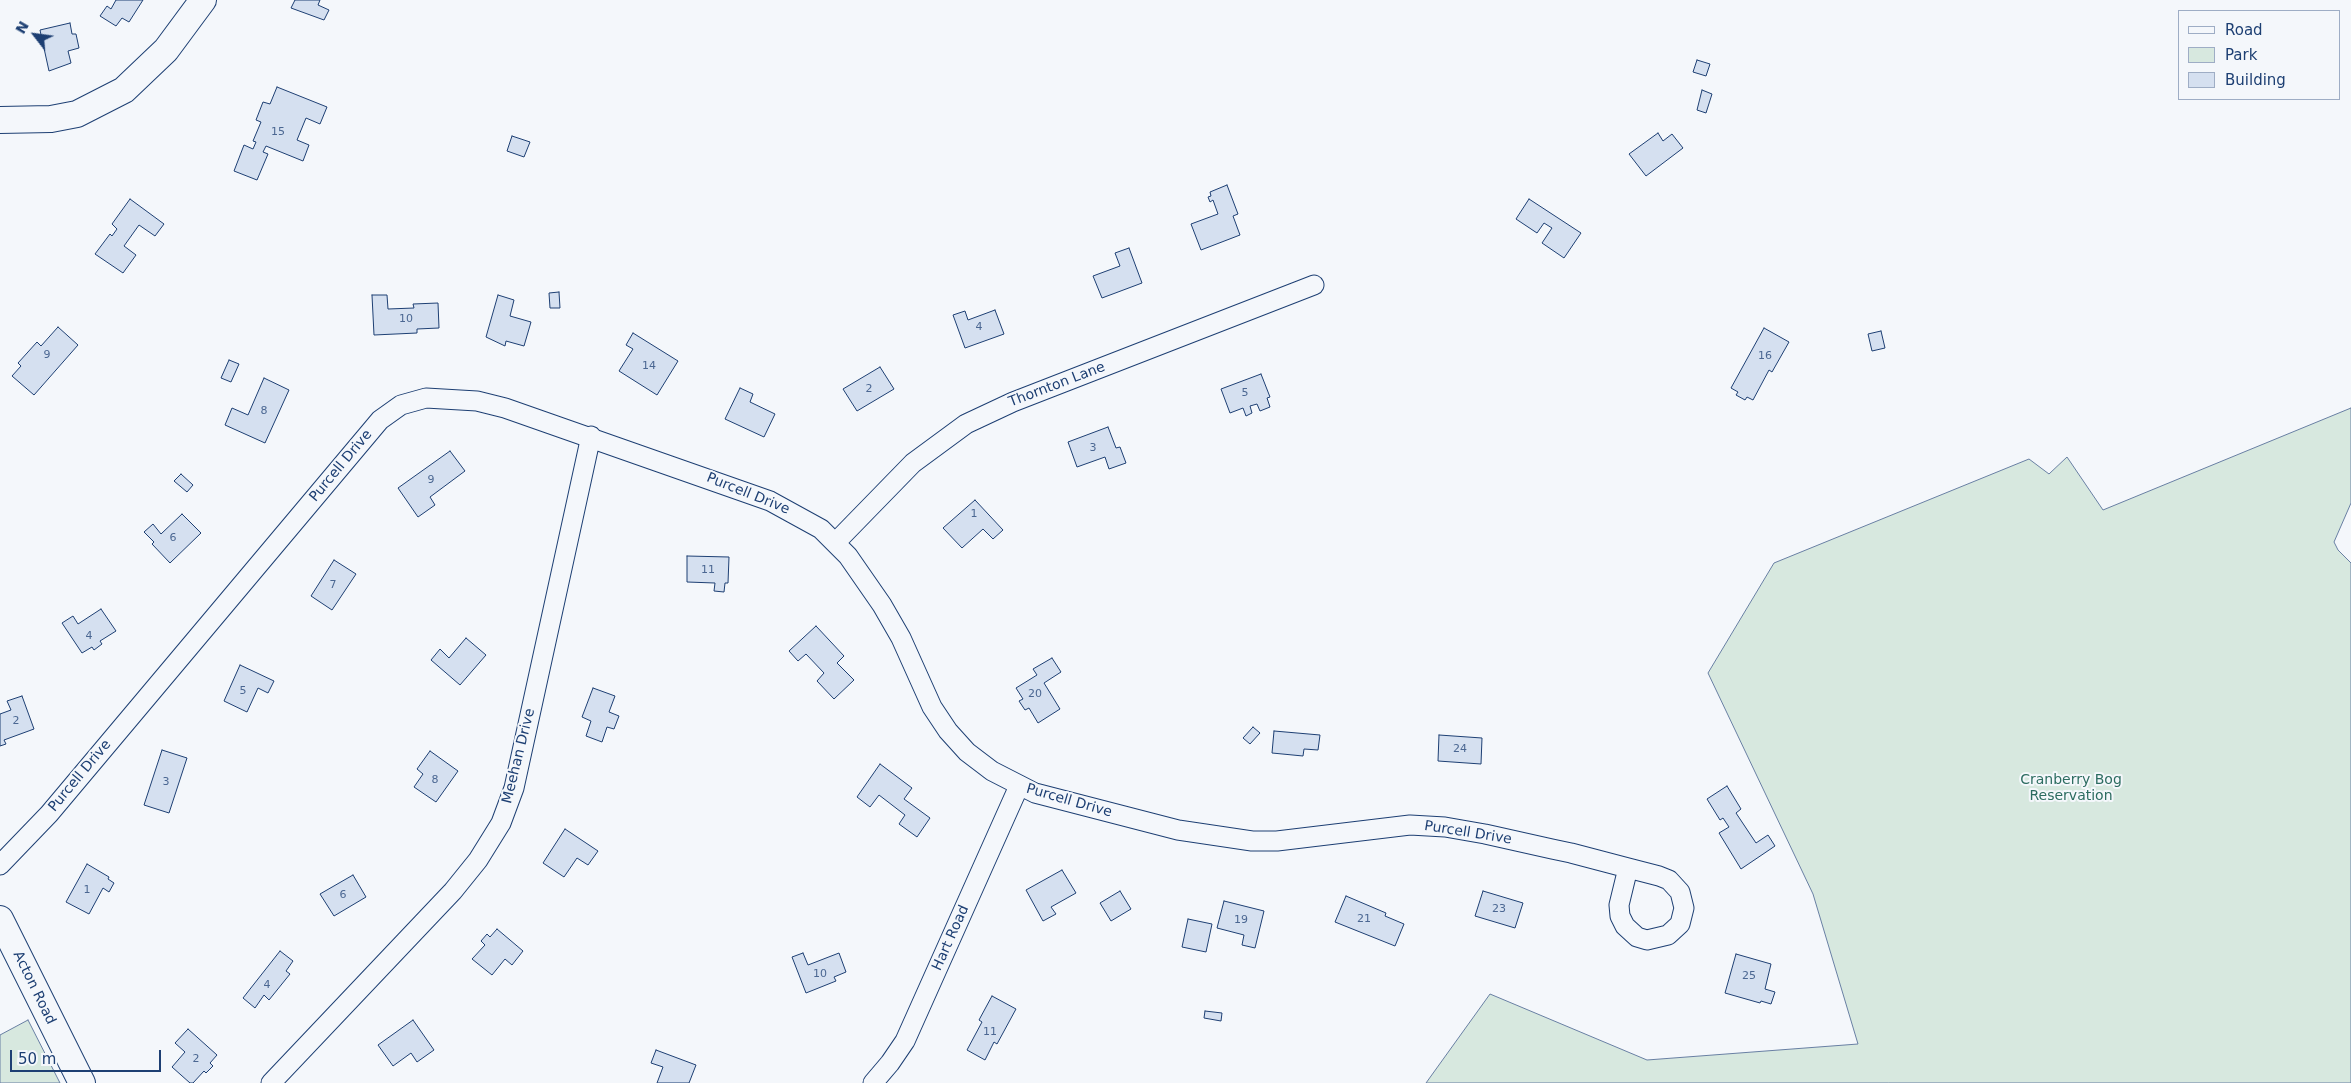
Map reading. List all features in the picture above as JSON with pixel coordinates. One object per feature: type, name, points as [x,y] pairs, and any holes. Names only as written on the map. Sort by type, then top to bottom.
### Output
[{"type":"main road","points":[[0,120],[51,120],[78,114],[124,90],[166,50],[203,0]]},
{"type":"main road","name":"Acton Road","points":[[0,919],[82,1083]]},
{"type":"street","name":"Thornton Lane","points":[[836,542],[913,463],[966,424],[1013,402],[1314,285]]},
{"type":"street","name":"Purcell Drive","points":[[0,865],[49,814],[380,420],[401,405],[426,398],[456,399],[505,408],[591,436],[770,501],[805,519],[836,542],[882,605],[901,638],[932,707],[948,731],[979,762],[1019,786],[1068,803],[1178,830],[1228,838],[1277,841],[1394,826],[1426,826],[1485,834],[1628,868]]},
{"type":"street","name":"Meehan Drive","points":[[271,1083],[453,891],[478,860],[501,823],[514,788],[591,436]]},
{"type":"street","name":"Hart Road","points":[[872,1083],[890,1063],[905,1041],[1019,786]]},
{"type":"green space","name":"Cranberry Bog Reservation","points":[[2351,408],[2351,503],[2334,542],[2338,550],[2351,563],[2351,1083],[1426,1083],[1490,994],[1647,1060],[1858,1044],[1813,894],[1708,673],[1774,563],[2029,459],[2049,474],[2067,457],[2103,510]]},
{"type":"green space","points":[[28,1020],[60,1083],[0,1083],[0,1035]]},
{"type":"building","points":[[116,0],[143,0],[129,22],[122,18],[116,26],[100,16],[107,6],[111,9]]},
{"type":"building","points":[[295,0],[320,0],[318,5],[329,10],[324,20],[291,8]]},
{"type":"building","points":[[70,23],[72,34],[76,34],[79,48],[68,51],[71,63],[49,71],[40,30]]},
{"type":"building","points":[[1697,60],[1710,64],[1706,76],[1693,72]]},
{"type":"building","points":[[277,87],[327,107],[320,124],[306,118],[297,140],[309,145],[303,161],[266,146],[263,152],[268,154],[257,180],[234,171],[244,145],[253,149],[256,142],[253,141],[261,122],[256,120],[263,102],[270,104]]},
{"type":"building","points":[[1702,90],[1712,94],[1706,113],[1697,110]]},
{"type":"building","points":[[1658,133],[1663,141],[1672,134],[1683,148],[1646,176],[1629,154]]},
{"type":"building","points":[[512,136],[530,142],[524,157],[507,151]]},
{"type":"building","points":[[1227,185],[1238,214],[1233,216],[1240,235],[1201,250],[1191,224],[1218,214],[1213,200],[1210,202],[1208,197],[1211,196],[1210,192]]},
{"type":"building","points":[[130,199],[164,224],[155,236],[139,225],[124,246],[136,255],[123,273],[95,254],[110,234],[112,236],[117,229],[112,224]]},
{"type":"building","points":[[1529,199],[1581,233],[1564,258],[1542,243],[1552,228],[1544,223],[1537,233],[1516,219]]},
{"type":"building","points":[[1129,248],[1142,283],[1102,298],[1093,276],[1120,266],[1115,253]]},
{"type":"building","points":[[559,292],[560,308],[550,308],[549,293]]},
{"type":"building","points":[[372,295],[387,295],[388,309],[414,308],[413,304],[438,303],[439,328],[417,329],[417,333],[374,335]]},
{"type":"building","points":[[498,295],[514,300],[510,316],[531,322],[524,346],[506,341],[505,346],[486,337]]},
{"type":"building","points":[[995,310],[1004,334],[965,348],[953,315],[965,311],[968,320]]},
{"type":"building","points":[[58,327],[78,345],[34,395],[12,376],[21,366],[18,363],[37,342],[41,346]]},
{"type":"building","points":[[1764,328],[1789,342],[1772,372],[1769,370],[1753,400],[1747,397],[1745,400],[1736,395],[1738,392],[1731,388]]},
{"type":"building","points":[[1881,331],[1885,348],[1872,351],[1868,334]]},
{"type":"building","points":[[633,333],[678,361],[657,395],[619,371],[633,349],[626,345]]},
{"type":"building","points":[[229,360],[239,364],[231,382],[221,378]]},
{"type":"building","points":[[880,367],[894,389],[857,411],[843,389]]},
{"type":"building","points":[[1261,374],[1270,397],[1267,398],[1270,407],[1260,411],[1257,404],[1250,406],[1252,413],[1246,416],[1243,408],[1230,413],[1221,389]]},
{"type":"building","points":[[264,378],[289,390],[265,443],[225,425],[232,408],[248,415]]},
{"type":"building","points":[[740,388],[753,394],[750,402],[775,414],[764,437],[725,419]]},
{"type":"building","points":[[1108,427],[1116,448],[1120,447],[1126,463],[1109,469],[1105,457],[1077,467],[1068,442]]},
{"type":"building","points":[[450,451],[465,471],[430,497],[435,505],[418,517],[398,488]]},
{"type":"building","points":[[181,474],[193,485],[187,492],[174,481]]},
{"type":"building","points":[[975,500],[1003,530],[993,539],[983,529],[962,548],[943,528]]},
{"type":"building","points":[[182,514],[201,533],[170,563],[152,544],[154,542],[144,532],[153,524],[161,534]]},
{"type":"building","points":[[687,556],[729,557],[728,583],[725,583],[724,592],[714,591],[715,583],[687,582]]},
{"type":"building","points":[[334,560],[356,574],[332,610],[311,596]]},
{"type":"building","points":[[101,609],[116,631],[100,641],[102,644],[94,650],[92,647],[82,653],[62,623],[73,616],[78,624]]},
{"type":"building","points":[[816,626],[844,656],[837,663],[854,680],[834,699],[817,681],[824,673],[806,654],[798,661],[789,651]]},
{"type":"building","points":[[466,638],[486,655],[460,685],[431,660],[440,649],[449,658]]},
{"type":"building","points":[[1052,658],[1061,672],[1044,683],[1060,709],[1038,723],[1029,708],[1025,710],[1019,701],[1023,699],[1016,688],[1037,675],[1033,669]]},
{"type":"building","points":[[240,665],[274,681],[268,693],[258,688],[247,712],[224,701]]},
{"type":"building","points":[[593,688],[615,696],[609,712],[619,716],[614,729],[607,727],[602,742],[586,736],[591,721],[582,717]]},
{"type":"building","points":[[22,696],[34,729],[4,740],[6,744],[0,746],[0,714],[11,710],[7,701]]},
{"type":"building","points":[[1253,727],[1260,733],[1250,744],[1243,738]]},
{"type":"building","points":[[1274,731],[1320,735],[1318,750],[1304,749],[1303,756],[1272,753]]},
{"type":"building","points":[[1439,735],[1482,738],[1481,764],[1438,761]]},
{"type":"building","points":[[162,750],[187,758],[169,813],[144,805]]},
{"type":"building","points":[[430,751],[458,771],[436,802],[414,787],[423,774],[417,769]]},
{"type":"building","points":[[880,764],[912,788],[904,799],[930,818],[917,837],[899,824],[905,815],[879,795],[870,807],[857,797]]},
{"type":"building","points":[[1727,786],[1741,809],[1736,813],[1756,843],[1768,835],[1775,846],[1741,869],[1719,833],[1729,827],[1723,818],[1720,820],[1707,799]]},
{"type":"building","points":[[565,829],[598,851],[588,865],[577,858],[564,877],[543,863]]},
{"type":"building","points":[[87,864],[109,877],[108,879],[114,883],[109,892],[103,888],[89,914],[66,902]]},
{"type":"building","points":[[1062,870],[1076,893],[1051,907],[1056,914],[1043,921],[1026,890]]},
{"type":"building","points":[[353,875],[366,897],[334,916],[320,894]]},
{"type":"building","points":[[1120,891],[1131,909],[1111,921],[1100,903]]},
{"type":"building","points":[[1483,891],[1523,903],[1515,928],[1475,916]]},
{"type":"building","points":[[1346,896],[1386,913],[1385,916],[1404,924],[1395,946],[1335,922]]},
{"type":"building","points":[[1224,901],[1264,911],[1255,948],[1242,945],[1244,935],[1217,928]]},
{"type":"building","points":[[1188,919],[1212,924],[1206,952],[1182,947]]},
{"type":"building","points":[[497,929],[523,951],[512,965],[505,959],[492,975],[472,959],[485,945],[481,941],[487,934],[490,937]]},
{"type":"building","points":[[280,951],[293,961],[286,971],[290,974],[269,1000],[264,995],[255,1008],[243,998]]},
{"type":"building","points":[[803,953],[808,965],[839,953],[846,972],[834,977],[836,981],[806,993],[792,957]]},
{"type":"building","points":[[1736,954],[1771,964],[1765,989],[1775,992],[1771,1004],[1761,1001],[1760,1003],[1725,993]]},
{"type":"building","points":[[992,996],[1016,1009],[997,1044],[994,1042],[985,1060],[967,1050],[982,1022],[979,1020]]},
{"type":"building","points":[[1205,1011],[1222,1013],[1221,1021],[1204,1018]]},
{"type":"building","points":[[413,1020],[434,1050],[417,1062],[411,1053],[393,1066],[378,1045]]},
{"type":"building","points":[[188,1029],[217,1055],[210,1063],[213,1066],[206,1073],[204,1071],[193,1083],[190,1083],[172,1067],[185,1052],[175,1043]]},
{"type":"building","points":[[656,1050],[696,1065],[689,1083],[657,1083],[663,1067],[651,1063]]}]
